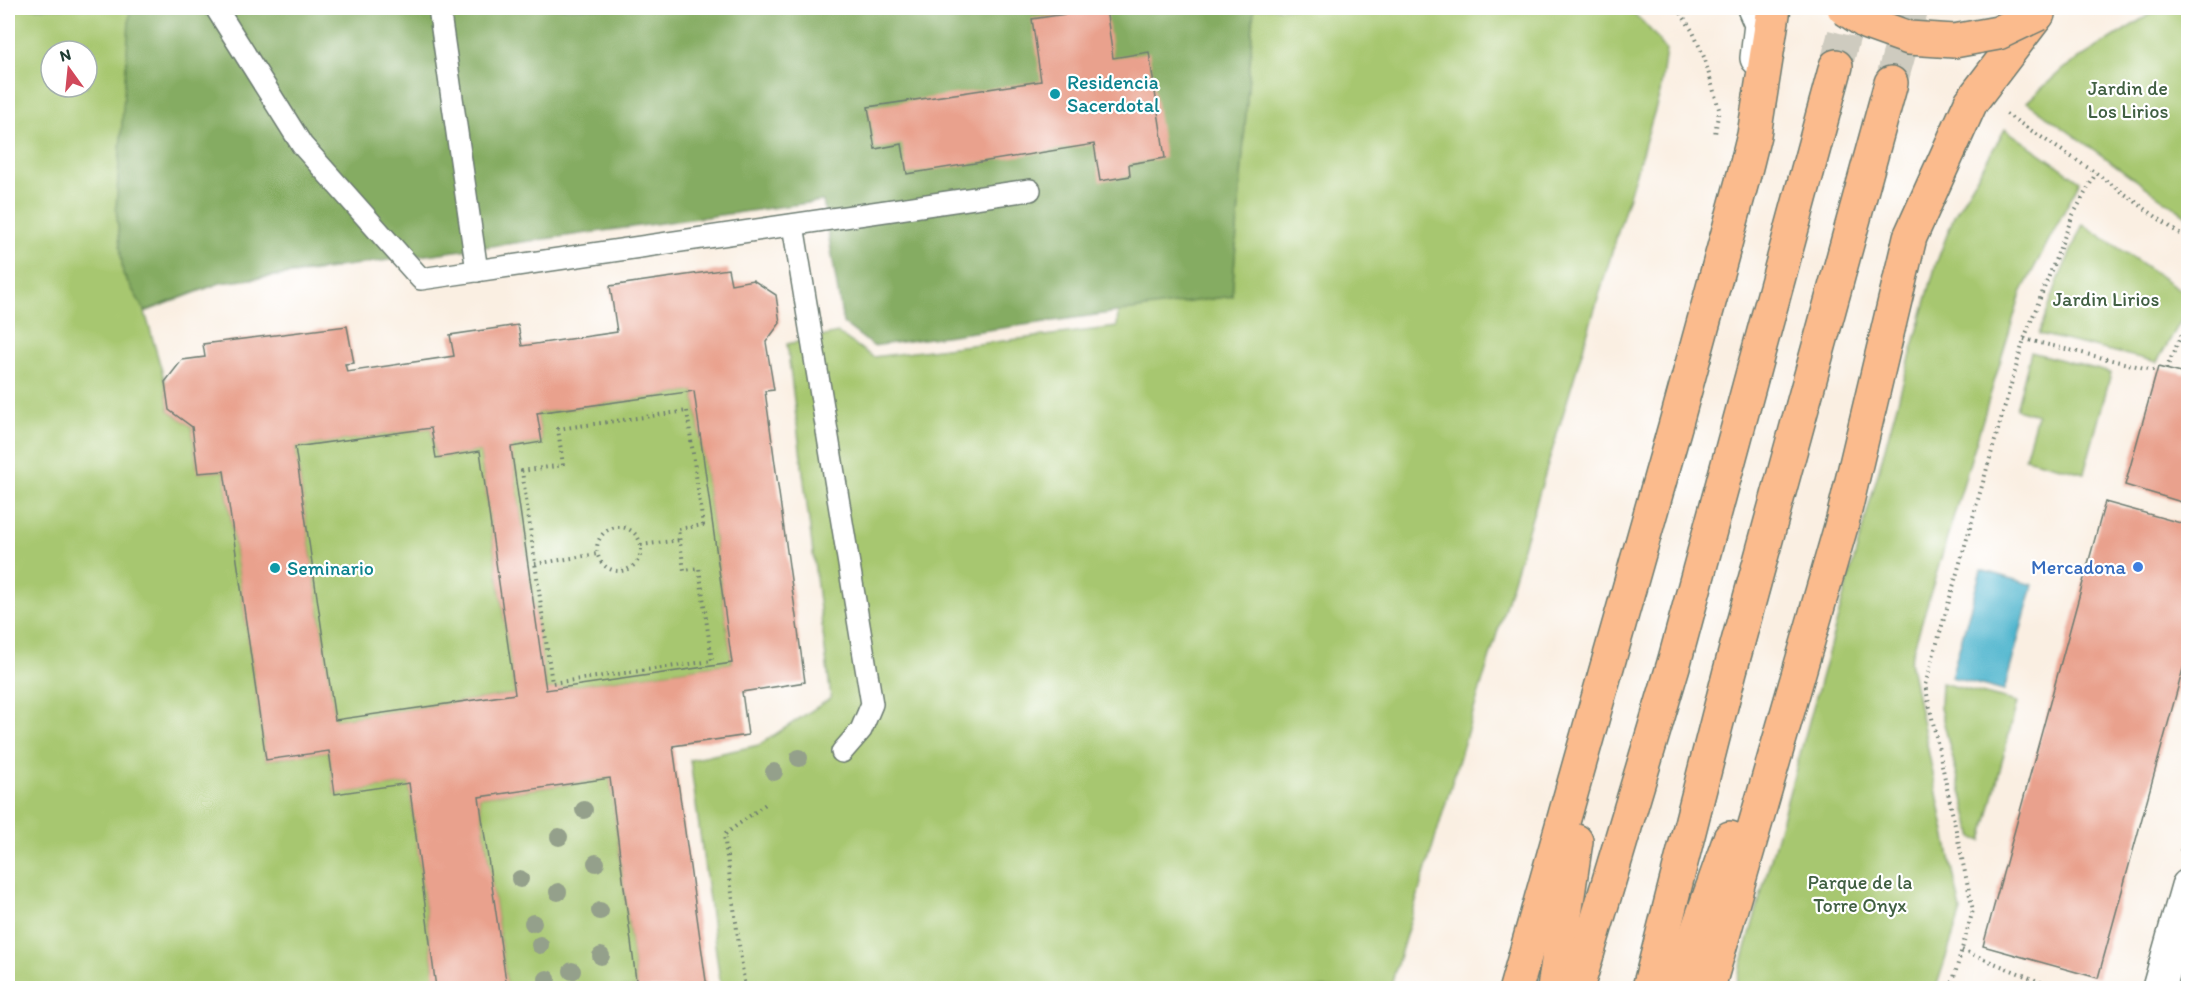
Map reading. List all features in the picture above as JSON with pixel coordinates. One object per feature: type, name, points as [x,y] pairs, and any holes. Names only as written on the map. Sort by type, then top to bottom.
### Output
[{"type":"main road","points":[[1516,988],[1676,423],[1754,135],[1774,8]]},
{"type":"main road","points":[[1708,988],[1842,523],[1910,237],[1971,102],[2038,14],[1998,33],[1953,41],[1909,38],[1867,23],[1844,8]]},
{"type":"main road","points":[[1577,988],[1674,663],[1836,66]]},
{"type":"main road","points":[[1649,988],[1730,671],[1891,83]]},
{"type":"main road","points":[[1677,988],[1842,523]]},
{"type":"main road","points":[[1554,988],[1596,706]]},
{"type":"street","points":[[1754,8],[1761,24],[1754,135]]},
{"type":"street","points":[[2159,988],[2188,886]]},
{"type":"lane","points":[[216,8],[302,145],[422,279],[1030,190]]},
{"type":"lane","points":[[439,8],[477,271]]},
{"type":"lane","points":[[793,225],[872,704],[861,730],[842,752]]},
{"type":"path","points":[[1678,8],[1693,32],[1704,57],[1719,109],[1714,144]]},
{"type":"path","points":[[1971,102],[2010,115],[2096,173],[2188,240]]},
{"type":"path","points":[[1951,988],[1973,910],[1924,685],[2024,339],[2073,215],[2096,173]]},
{"type":"path","points":[[2166,369],[2188,321]]},
{"type":"path","points":[[2024,339],[2157,371]]},
{"type":"path","points":[[687,411],[703,525],[678,528],[684,570],[699,567],[712,661],[552,683],[535,564],[522,471],[563,465],[558,429],[687,411]]},
{"type":"path","points":[[614,528],[628,528],[638,538],[641,545],[642,553],[639,560],[627,571],[620,572],[605,567],[597,554],[602,535],[614,528]]},
{"type":"path","points":[[641,545],[680,540]]},
{"type":"path","points":[[535,564],[597,554]]},
{"type":"path","points":[[745,988],[724,835],[767,803]]},
{"type":"path","points":[[1962,950],[2055,988]]},
{"type":"green space","points":[[8,8],[795,8],[334,269],[220,283],[145,312],[165,382],[169,410],[192,427],[198,473],[224,471],[266,760],[329,751],[335,794],[409,783],[436,988],[8,988]]},
{"type":"green space","points":[[130,8],[1254,8],[1232,296],[873,346],[843,323],[823,201],[220,283],[145,311],[123,274],[116,208]]},
{"type":"green space","points":[[1254,8],[1625,8],[1642,21],[1666,50],[1660,93],[1390,988],[721,988],[690,760],[759,745],[831,698],[787,344],[838,333],[873,357],[1117,327],[1118,311],[1232,296]]},
{"type":"green space","name":"Jardin de Los Lirios","points":[[2167,8],[2188,8],[2188,217],[2027,102],[2064,68],[2155,11]]},
{"type":"green space","name":"Parque de la Torre Onyx","points":[[2005,129],[2080,181],[2021,293],[1910,661],[1961,911],[1936,988],[1735,988],[1936,264],[1954,216]]},
{"type":"green space","name":"Jardin Lirios","points":[[2083,224],[2188,295],[2188,309],[2157,362],[2039,334],[2059,278]]},
{"type":"green space","points":[[2031,352],[2111,373],[2084,473],[2025,458],[2037,415],[2016,409]]},
{"type":"green space","points":[[694,391],[732,663],[546,690],[511,447],[542,442],[537,413]]},
{"type":"green space","points":[[431,428],[436,458],[480,451],[515,694],[335,720],[295,447]]},
{"type":"green space","points":[[1941,683],[2017,702],[1982,841],[1973,838],[1940,708]]},
{"type":"green space","points":[[610,778],[637,988],[507,988],[479,797]]},
{"type":"water","points":[[1981,570],[2033,585],[2004,691],[1951,677]]},
{"type":"building","name":"Residencia Sacerdotal","points":[[1106,8],[1113,58],[1149,52],[1165,158],[1129,164],[1130,176],[1100,181],[1094,144],[907,174],[902,144],[875,149],[868,107],[1041,81],[1032,19]]},
{"type":"building","name":"Seminario","points":[[728,269],[731,284],[753,280],[776,295],[780,323],[766,342],[774,390],[765,391],[805,682],[742,692],[748,735],[673,746],[707,988],[637,988],[610,778],[479,797],[507,988],[436,988],[409,783],[335,794],[329,751],[266,760],[224,471],[198,473],[192,427],[169,410],[165,382],[182,360],[205,357],[203,344],[347,326],[354,363],[345,364],[347,372],[454,356],[450,335],[518,325],[522,346],[617,332],[610,286]],"holes":[[[694,391],[732,663],[546,690],[511,447],[542,442],[537,413]],[[431,428],[436,458],[480,451],[515,694],[335,720],[295,447]]]},
{"type":"building","points":[[2188,365],[2188,504],[2125,485],[2158,367],[2185,374]]},
{"type":"building","points":[[2105,502],[2188,525],[2188,651],[2098,978],[1983,946]]},
{"type":"tunnel","points":[[1836,66],[1851,8]]},
{"type":"tunnel","points":[[1891,83],[1912,8]]},
{"type":"place","name":"Residencia Sacerdotal","points":[[1055,94]]},
{"type":"place","name":"Mercadona","points":[[2138,567]]},
{"type":"place","name":"Seminario","points":[[275,568]]}]
